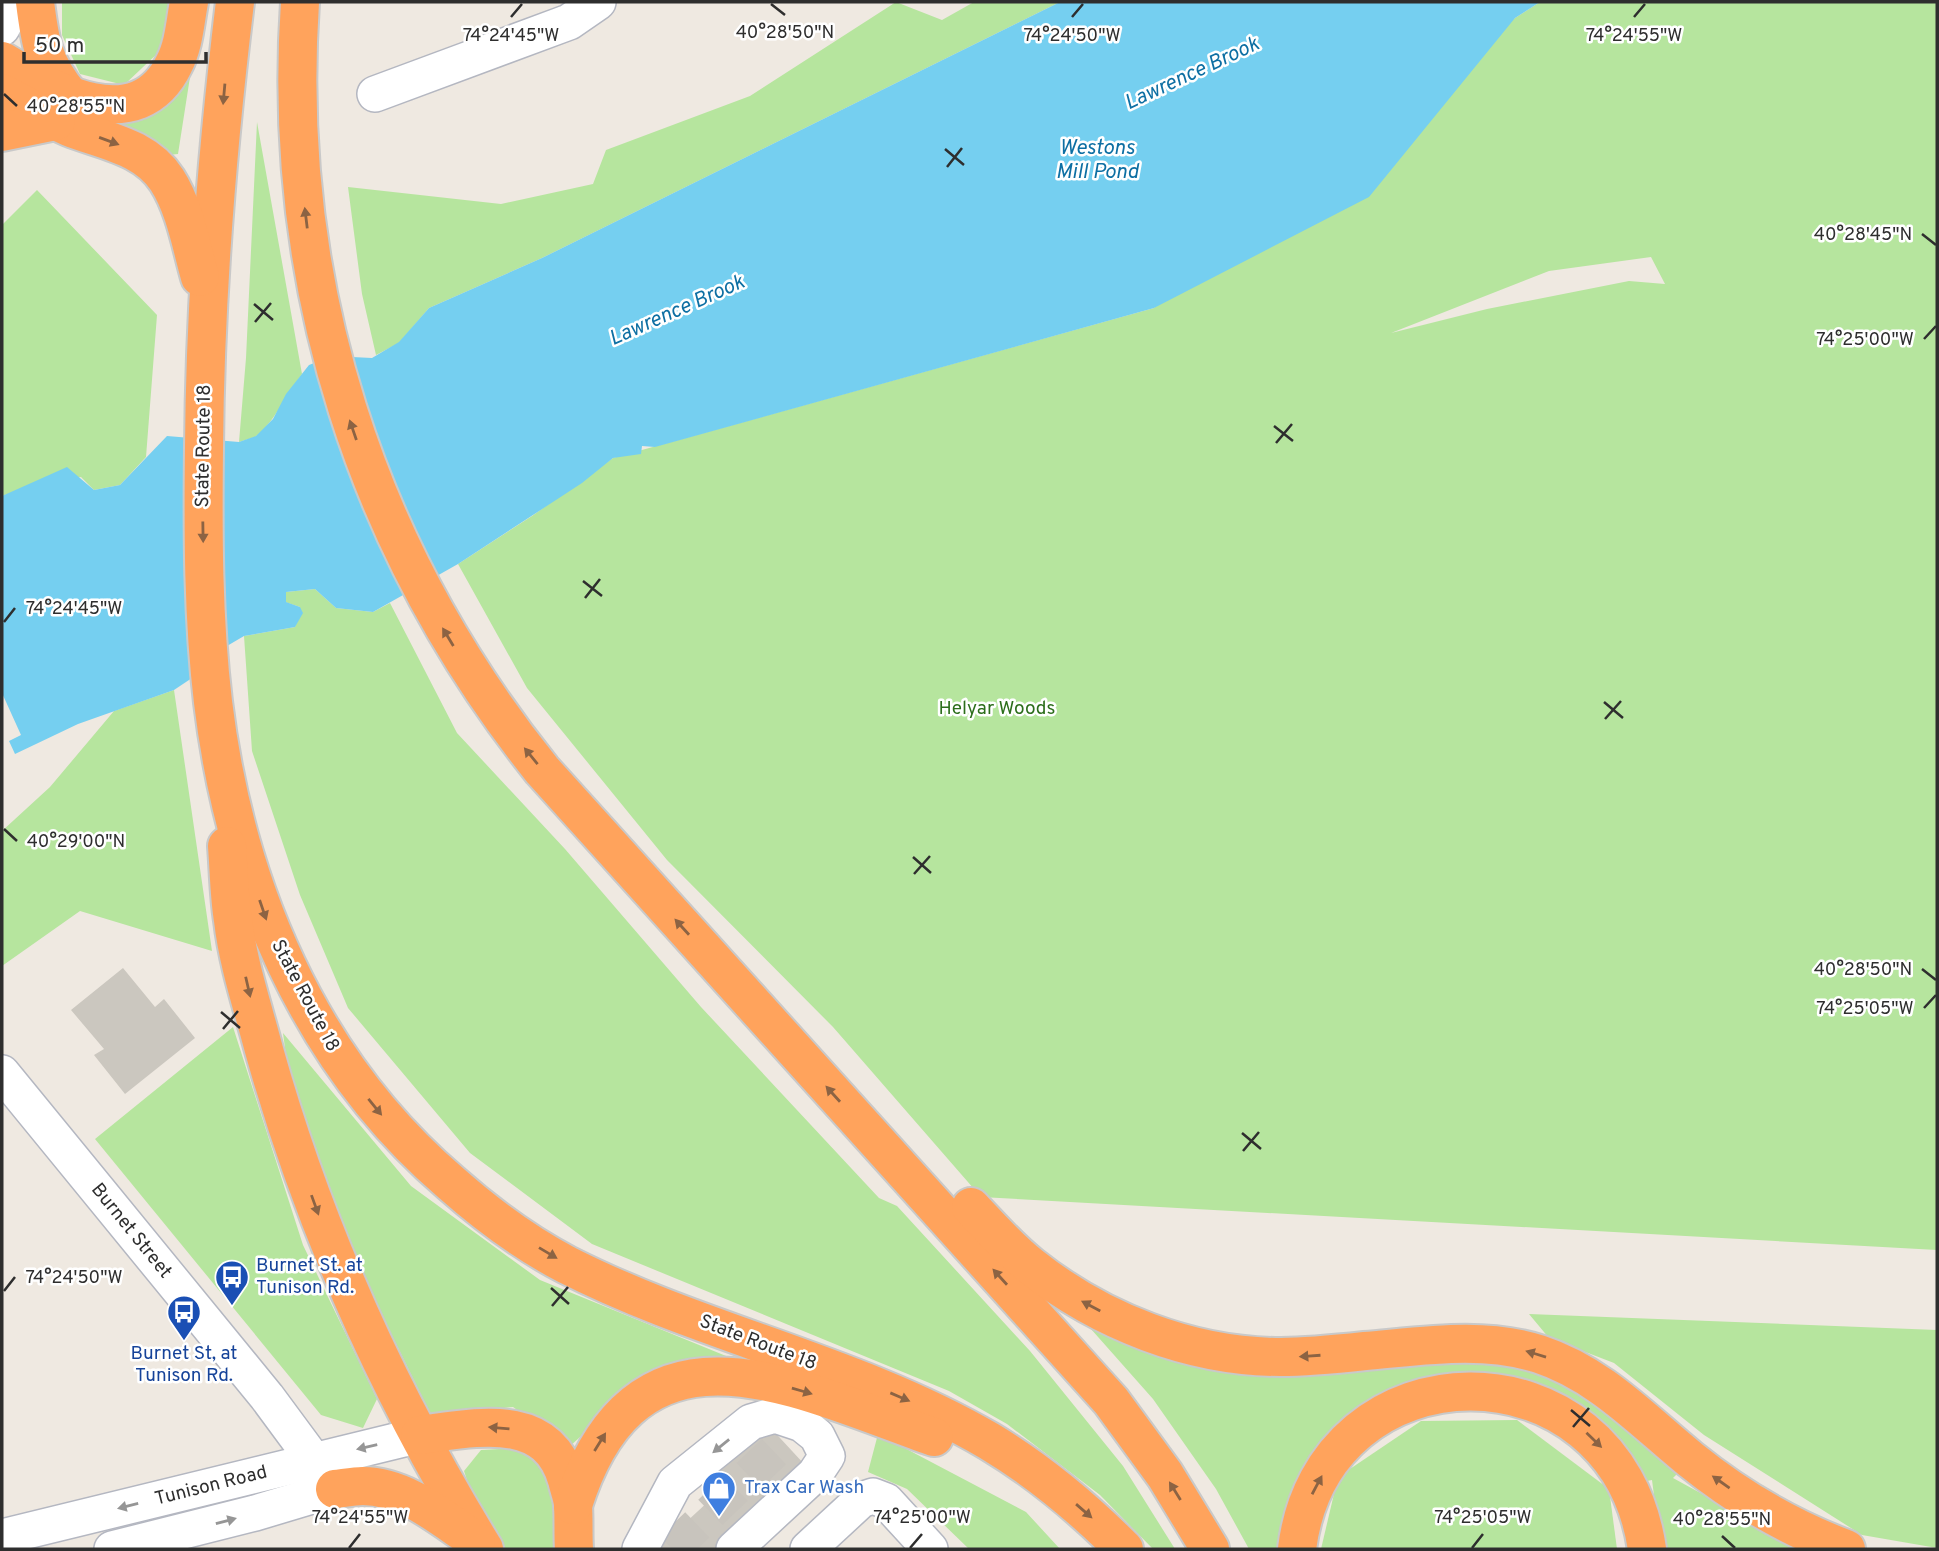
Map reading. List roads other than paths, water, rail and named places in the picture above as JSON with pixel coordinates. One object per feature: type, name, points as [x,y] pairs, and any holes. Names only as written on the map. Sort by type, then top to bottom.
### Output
[{"type":"highway","points":[[35,2],[39,35],[63,108]]},
{"type":"highway","points":[[2,132],[63,108],[123,104],[155,90],[169,74],[179,52],[188,2]]},
{"type":"highway","name":"State Route 18","points":[[235,2],[217,175],[205,366],[204,559],[209,655],[220,750],[235,816],[269,927],[296,987],[330,1046],[392,1127],[440,1174],[488,1214],[563,1263],[629,1293],[914,1403],[989,1441],[1042,1476],[1085,1511],[1124,1549]]},
{"type":"highway","points":[[300,2],[296,67],[297,108],[303,193],[315,285],[346,407],[388,520],[443,628],[513,735],[572,805],[1111,1401],[1165,1475],[1210,1549]]},
{"type":"highway","points":[[2,61],[42,83],[63,108]]},
{"type":"highway","points":[[2,93],[63,108],[134,151],[162,173],[181,208],[208,304]]},
{"type":"highway","points":[[220,750],[233,922],[270,1069],[300,1166],[335,1257],[372,1341],[420,1435],[483,1547]]},
{"type":"highway","points":[[879,1145],[964,1199],[998,1236],[1045,1277],[1078,1299],[1134,1326],[1193,1346],[1266,1356],[1307,1356],[1471,1343],[1516,1348],[1538,1354],[1601,1384],[1690,1459],[1745,1499],[1804,1532],[1846,1549]]},
{"type":"highway","points":[[573,1505],[594,1451],[621,1415],[641,1399],[676,1382],[715,1376],[753,1378],[799,1390],[1042,1476]]},
{"type":"highway","points":[[1297,1549],[1303,1517],[1318,1481],[1334,1457],[1354,1436],[1405,1404],[1446,1392],[1469,1390],[1492,1391],[1535,1403],[1574,1423],[1589,1435],[1624,1477],[1640,1514],[1647,1549]]},
{"type":"highway","points":[[420,1435],[490,1427],[517,1430],[546,1446],[561,1464],[573,1505],[573,1549]]},
{"type":"highway","points":[[324,1475],[398,1493],[483,1547]]},
{"type":"street","points":[[2,28],[16,2]]},
{"type":"street","points":[[375,94],[569,22],[598,2]]},
{"type":"street","name":"Burnet Street","points":[[2,1073],[267,1397],[324,1475]]},
{"type":"street","points":[[640,1549],[675,1483],[751,1422],[775,1415],[793,1434],[817,1436],[827,1456],[815,1474],[734,1549]]},
{"type":"street","name":"Tunison Road","points":[[113,1549],[255,1513],[324,1475],[420,1435]]},
{"type":"street","name":"Tunison Road","points":[[2,1537],[38,1539],[324,1475]]},
{"type":"street","points":[[808,1549],[861,1500],[873,1496],[886,1501],[930,1549]]},
{"type":"water","name":"Westons Mill Pond","points":[[1060,2],[1540,2],[1515,18],[1369,197],[1154,308],[655,447],[642,446],[641,454],[613,458],[582,483],[458,564],[373,612],[336,608],[315,589],[286,592],[286,602],[300,607],[303,613],[295,627],[244,636],[227,646],[198,674],[174,690],[78,724],[15,754],[9,741],[21,735],[2,693],[2,496],[67,467],[94,490],[120,485],[167,436],[239,442],[256,436],[273,419],[286,394],[309,365],[332,356],[372,358],[399,342],[429,308],[542,258]]},
{"type":"tunnel","points":[[672,1549],[784,1442]]},
{"type":"place","name":"Burnet St. at Tunison Rd.","points":[[232,1307]]},
{"type":"place","name":"Burnet St, at Tunison Rd.","points":[[184,1342]]},
{"type":"place","name":"Trax Car Wash","points":[[719,1518]]},
{"type":"water label","name":"Lawrence Brook","points":[[1192,74]]},
{"type":"water label","name":"Lawrence Brook","points":[[677,311]]},
{"type":"park label","name":"Helyar Woods","points":[[997,709]]}]
